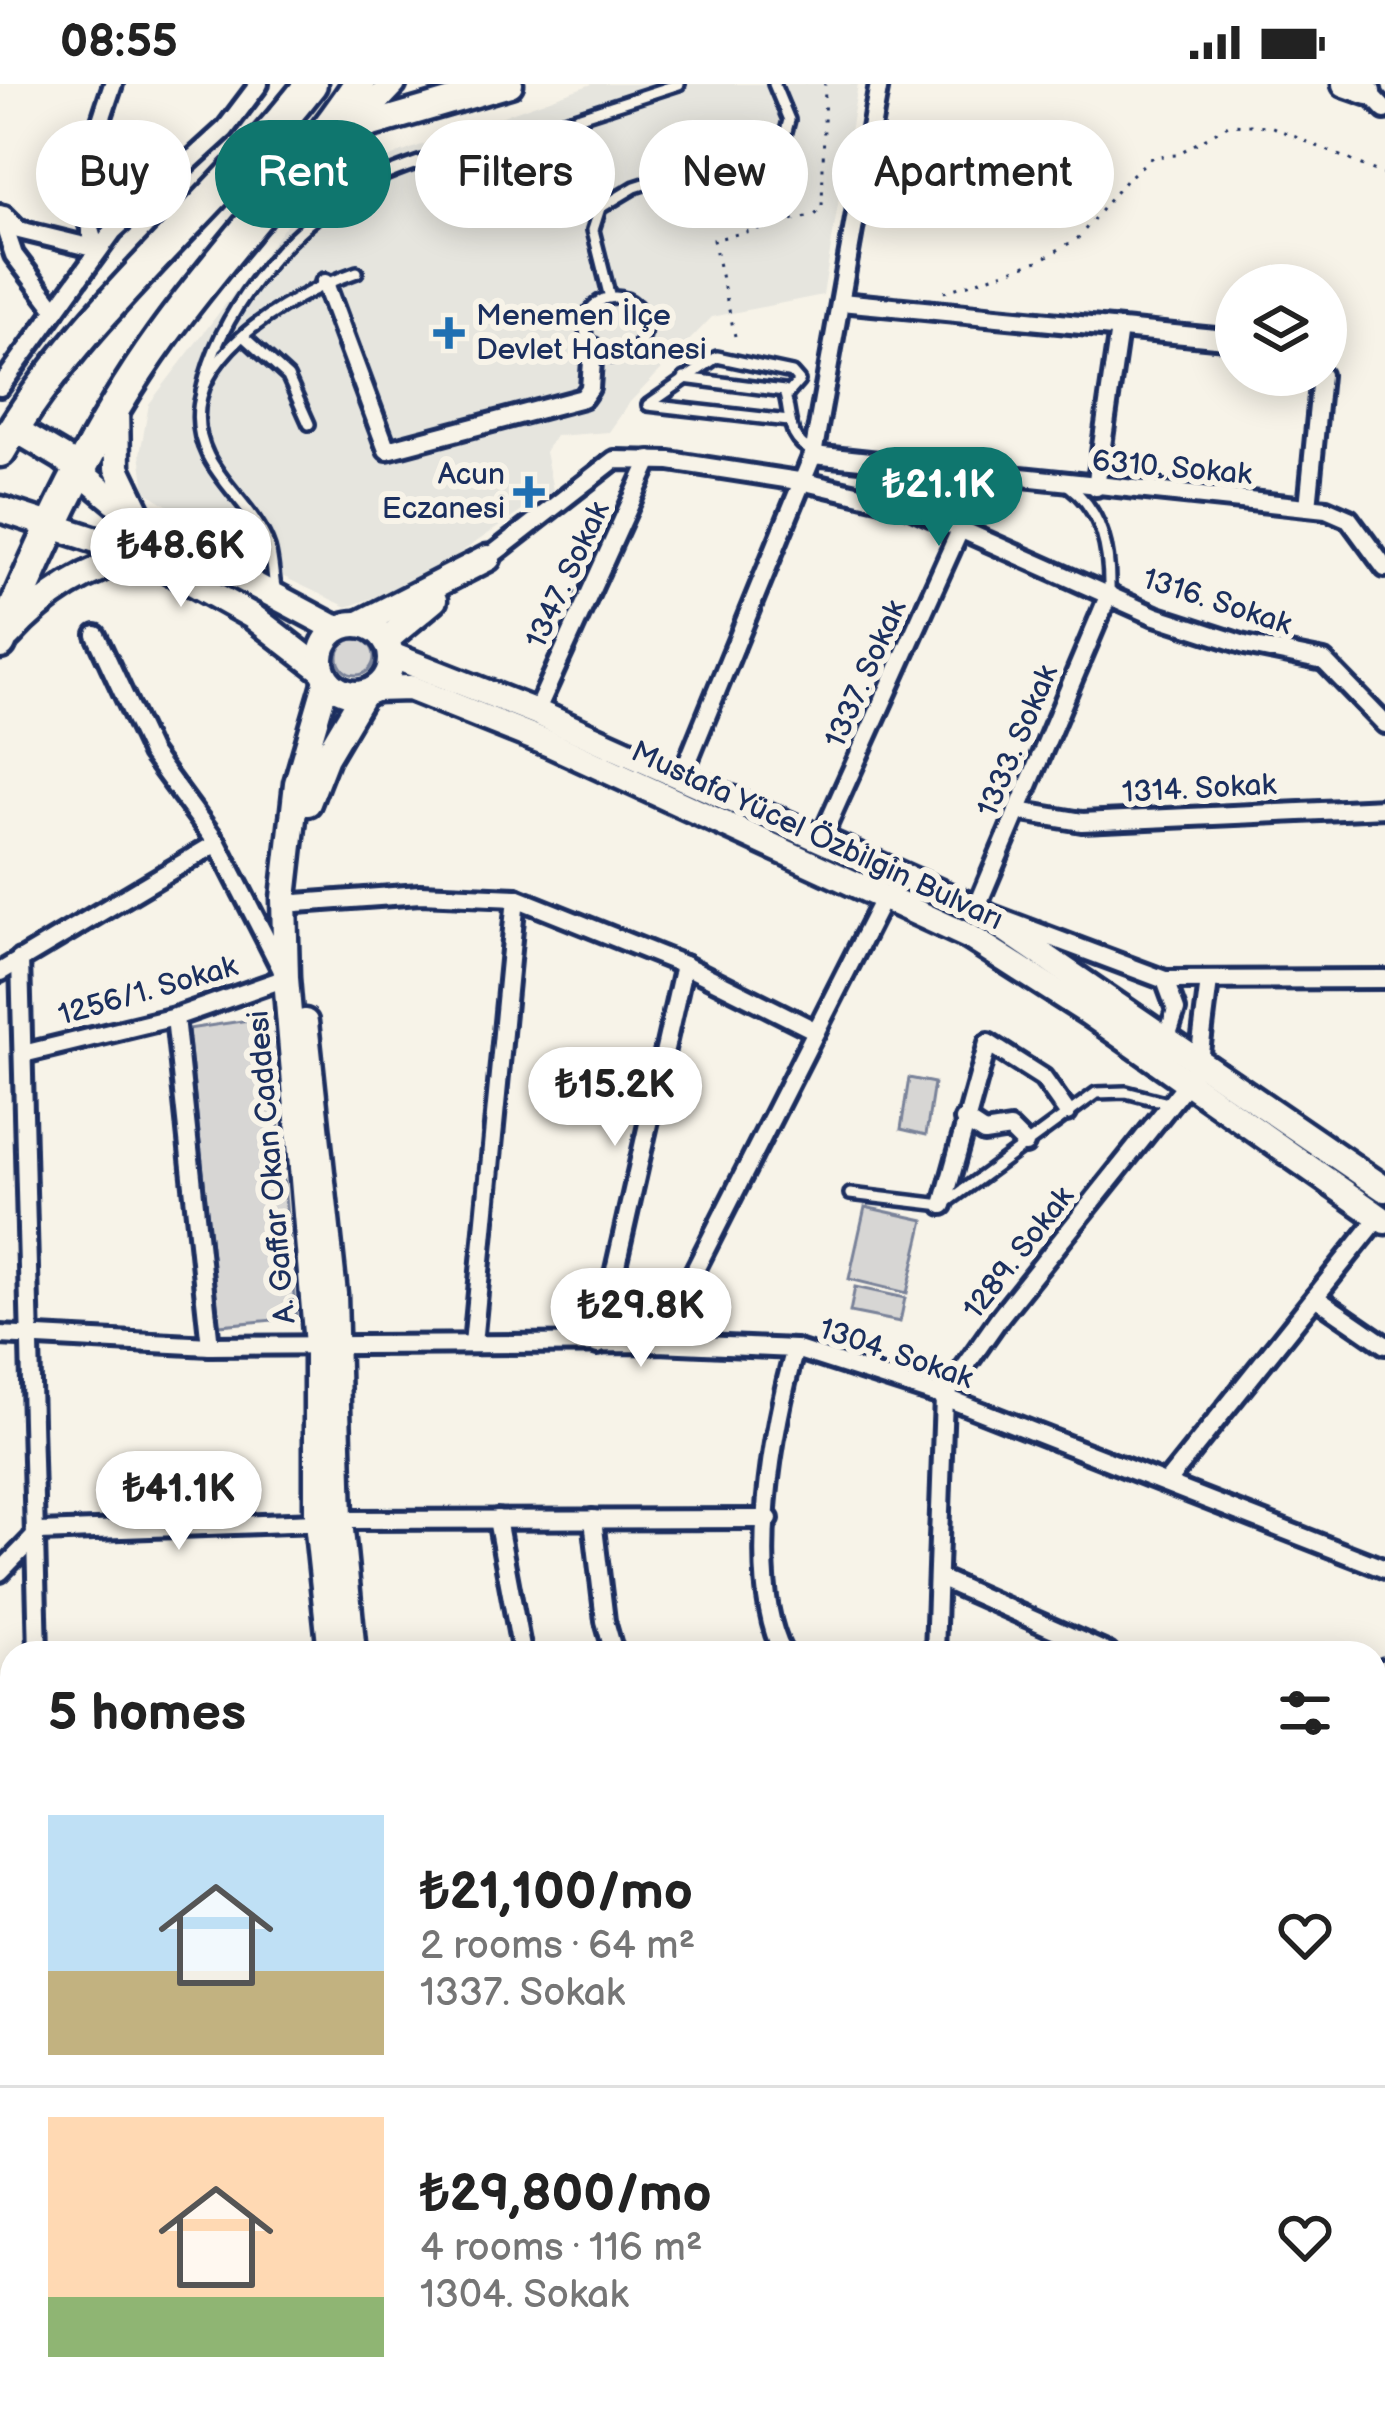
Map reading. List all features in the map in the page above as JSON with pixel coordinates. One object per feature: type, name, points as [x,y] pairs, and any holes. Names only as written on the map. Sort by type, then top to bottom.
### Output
[{"type":"highway","points":[[4,432],[79,344],[259,152],[311,84]]},
{"type":"highway","points":[[336,120],[359,84]]},
{"type":"highway","points":[[341,120],[374,84]]},
{"type":"highway","points":[[0,645],[50,528],[116,402],[244,228]]},
{"type":"street","points":[[97,249],[82,217],[93,146],[113,84]]},
{"type":"street","points":[[0,387],[97,249],[225,129],[259,84]]},
{"type":"street","points":[[359,120],[393,84]]},
{"type":"street","points":[[373,120],[510,84]]},
{"type":"street","points":[[682,776],[813,454],[878,84]]},
{"type":"street","points":[[0,213],[20,230],[97,249]]},
{"type":"street","points":[[0,213],[14,255],[56,310]]},
{"type":"street","points":[[326,283],[387,450],[584,398],[590,388],[593,348]]},
{"type":"street","points":[[842,302],[1215,338]]},
{"type":"street","points":[[1096,488],[1120,329]]},
{"type":"street","points":[[1308,507],[1319,396]]},
{"type":"street","points":[[116,402],[117,468],[146,526]]},
{"type":"street","points":[[4,432],[62,457],[146,526],[276,599],[388,648]]},
{"type":"street","name":"6310. Sokak","points":[[813,454],[1069,486],[1308,507],[1349,519],[1385,568]]},
{"type":"street","name":"1316. Sokak","points":[[488,558],[614,460],[650,460],[805,482],[889,500],[1155,616],[1245,645],[1324,661],[1385,724]]},
{"type":"street","name":"1347. Sokak","points":[[536,712],[650,460]]},
{"type":"street","points":[[0,509],[143,555],[252,616],[344,692],[369,691],[387,674],[388,648],[488,558]]},
{"type":"street","name":"1337. Sokak","points":[[820,839],[960,530]]},
{"type":"street","points":[[0,645],[64,586],[143,555]]},
{"type":"street","points":[[325,675],[323,647],[348,627],[488,558]]},
{"type":"street","name":"1333. Sokak","points":[[976,909],[1109,594]]},
{"type":"street","points":[[96,635],[152,754],[217,843],[286,978]]},
{"type":"street","name":"Mustafa Yücel Özbilgin Bulvarı","points":[[388,648],[976,909],[1166,1037],[1194,1071],[1382,1219]]},
{"type":"street","name":"A. Gaffar Okan Caddesi","points":[[325,675],[297,783],[287,845],[286,978],[327,1345]]},
{"type":"street","name":"Mustafa Yücel Özbilgin Bulvarı","points":[[369,691],[410,688],[550,744],[970,938],[1374,1172],[1385,1189]]},
{"type":"street","name":"A. Gaffar Okan Caddesi","points":[[331,1641],[323,1163],[297,958],[297,902],[300,834],[314,783],[369,691]]},
{"type":"street","name":"1314. Sokak","points":[[1017,811],[1082,822],[1385,808]]},
{"type":"street","points":[[0,972],[217,843]]},
{"type":"street","points":[[297,902],[420,894],[516,898],[684,965],[816,1031]]},
{"type":"street","points":[[658,1343],[884,897]]},
{"type":"street","points":[[473,1344],[516,898]]},
{"type":"street","points":[[976,909],[1165,980],[1385,979]]},
{"type":"street","points":[[20,959],[27,1336],[39,1532],[38,1641]]},
{"type":"street","points":[[598,1345],[684,965]]},
{"type":"street","name":"1256/1. Sokak","points":[[23,1054],[175,1017],[286,978]]},
{"type":"street","points":[[1165,980],[1176,1010],[1166,1037]]},
{"type":"street","name":"1289. Sokak","points":[[944,1397],[1000,1318],[1194,1071],[1209,981]]},
{"type":"street","points":[[175,1017],[210,1346]]},
{"type":"street","points":[[944,1205],[988,1043],[1043,1078],[1067,1112]]},
{"type":"street","points":[[964,1120],[984,1132],[1010,1129],[1025,1144]]},
{"type":"street","points":[[1166,1483],[1382,1219]]},
{"type":"street","points":[[1315,1297],[1385,1346]]},
{"type":"street","name":"1304. Sokak","points":[[0,1335],[210,1346],[658,1343],[795,1349],[944,1397],[1385,1569]]},
{"type":"street","points":[[780,1641],[766,1580],[769,1519],[780,1400],[795,1349]]},
{"type":"street","points":[[936,1641],[944,1397]]},
{"type":"street","points":[[497,1519],[520,1641]]},
{"type":"street","points":[[593,1519],[610,1641]]},
{"type":"street","points":[[0,1572],[39,1532],[329,1521],[769,1519]]},
{"type":"street","name":"A. Gaffar Okan Caddesi","points":[[329,1521],[351,1641]]},
{"type":"street","points":[[939,1578],[1081,1641]]},
{"type":"lane","points":[[276,599],[269,546],[208,456],[198,417],[211,349],[254,283],[328,208],[356,188],[679,84]]},
{"type":"lane","points":[[615,199],[635,187],[784,139],[789,121],[774,84]]},
{"type":"lane","points":[[594,228],[610,298]]},
{"type":"lane","points":[[202,392],[224,352],[326,283],[357,272]]},
{"type":"lane","points":[[610,298],[638,308],[644,337],[622,357],[593,348],[585,332],[588,314],[610,298]]},
{"type":"lane","points":[[244,337],[288,377],[309,424]]},
{"type":"lane","points":[[786,397],[799,382],[797,376],[752,361],[717,357],[648,405],[789,421]]},
{"type":"lane","points":[[682,378],[779,388],[800,445],[813,454]]},
{"type":"lane","points":[[1069,486],[1096,514],[1108,556],[1109,594]]},
{"type":"lane","points":[[850,1194],[944,1205],[1096,1093],[1126,1092],[1172,1104]]},
{"type":"path","points":[[735,336],[713,241],[814,215],[822,208],[825,84]]},
{"type":"path","points":[[910,308],[1041,260],[1078,238],[1126,180],[1152,157],[1176,154],[1230,124],[1270,126],[1385,175]]},
{"type":"shaded area","name":"Menemen İlçe Devlet Hastanesi","points":[[592,84],[858,84],[852,120],[832,120],[834,228],[823,295],[712,317],[630,402],[609,432],[555,436],[545,452],[553,490],[417,582],[347,607],[263,567],[145,491],[140,454],[149,404],[284,228],[391,228],[391,157],[397,154],[415,148],[415,228],[615,228],[615,120],[492,120]]},
{"type":"shaded area","points":[[356,639],[369,644],[374,657],[369,670],[356,675],[343,670],[338,657],[343,644]]},
{"type":"shaded area","points":[[269,1017],[296,1318],[219,1325],[188,1029]]},
{"type":"shaded area","points":[[909,1078],[934,1083],[926,1135],[901,1129]]},
{"type":"shaded area","points":[[865,1207],[924,1220],[907,1293],[849,1279]]},
{"type":"shaded area","points":[[855,1287],[905,1298],[900,1322],[850,1312]]},
{"type":"place","name":"Menemen İlçe Devlet Hastanesi","points":[[449,333]]},
{"type":"place","name":"Acun Eczanesi","points":[[529,492]]}]
